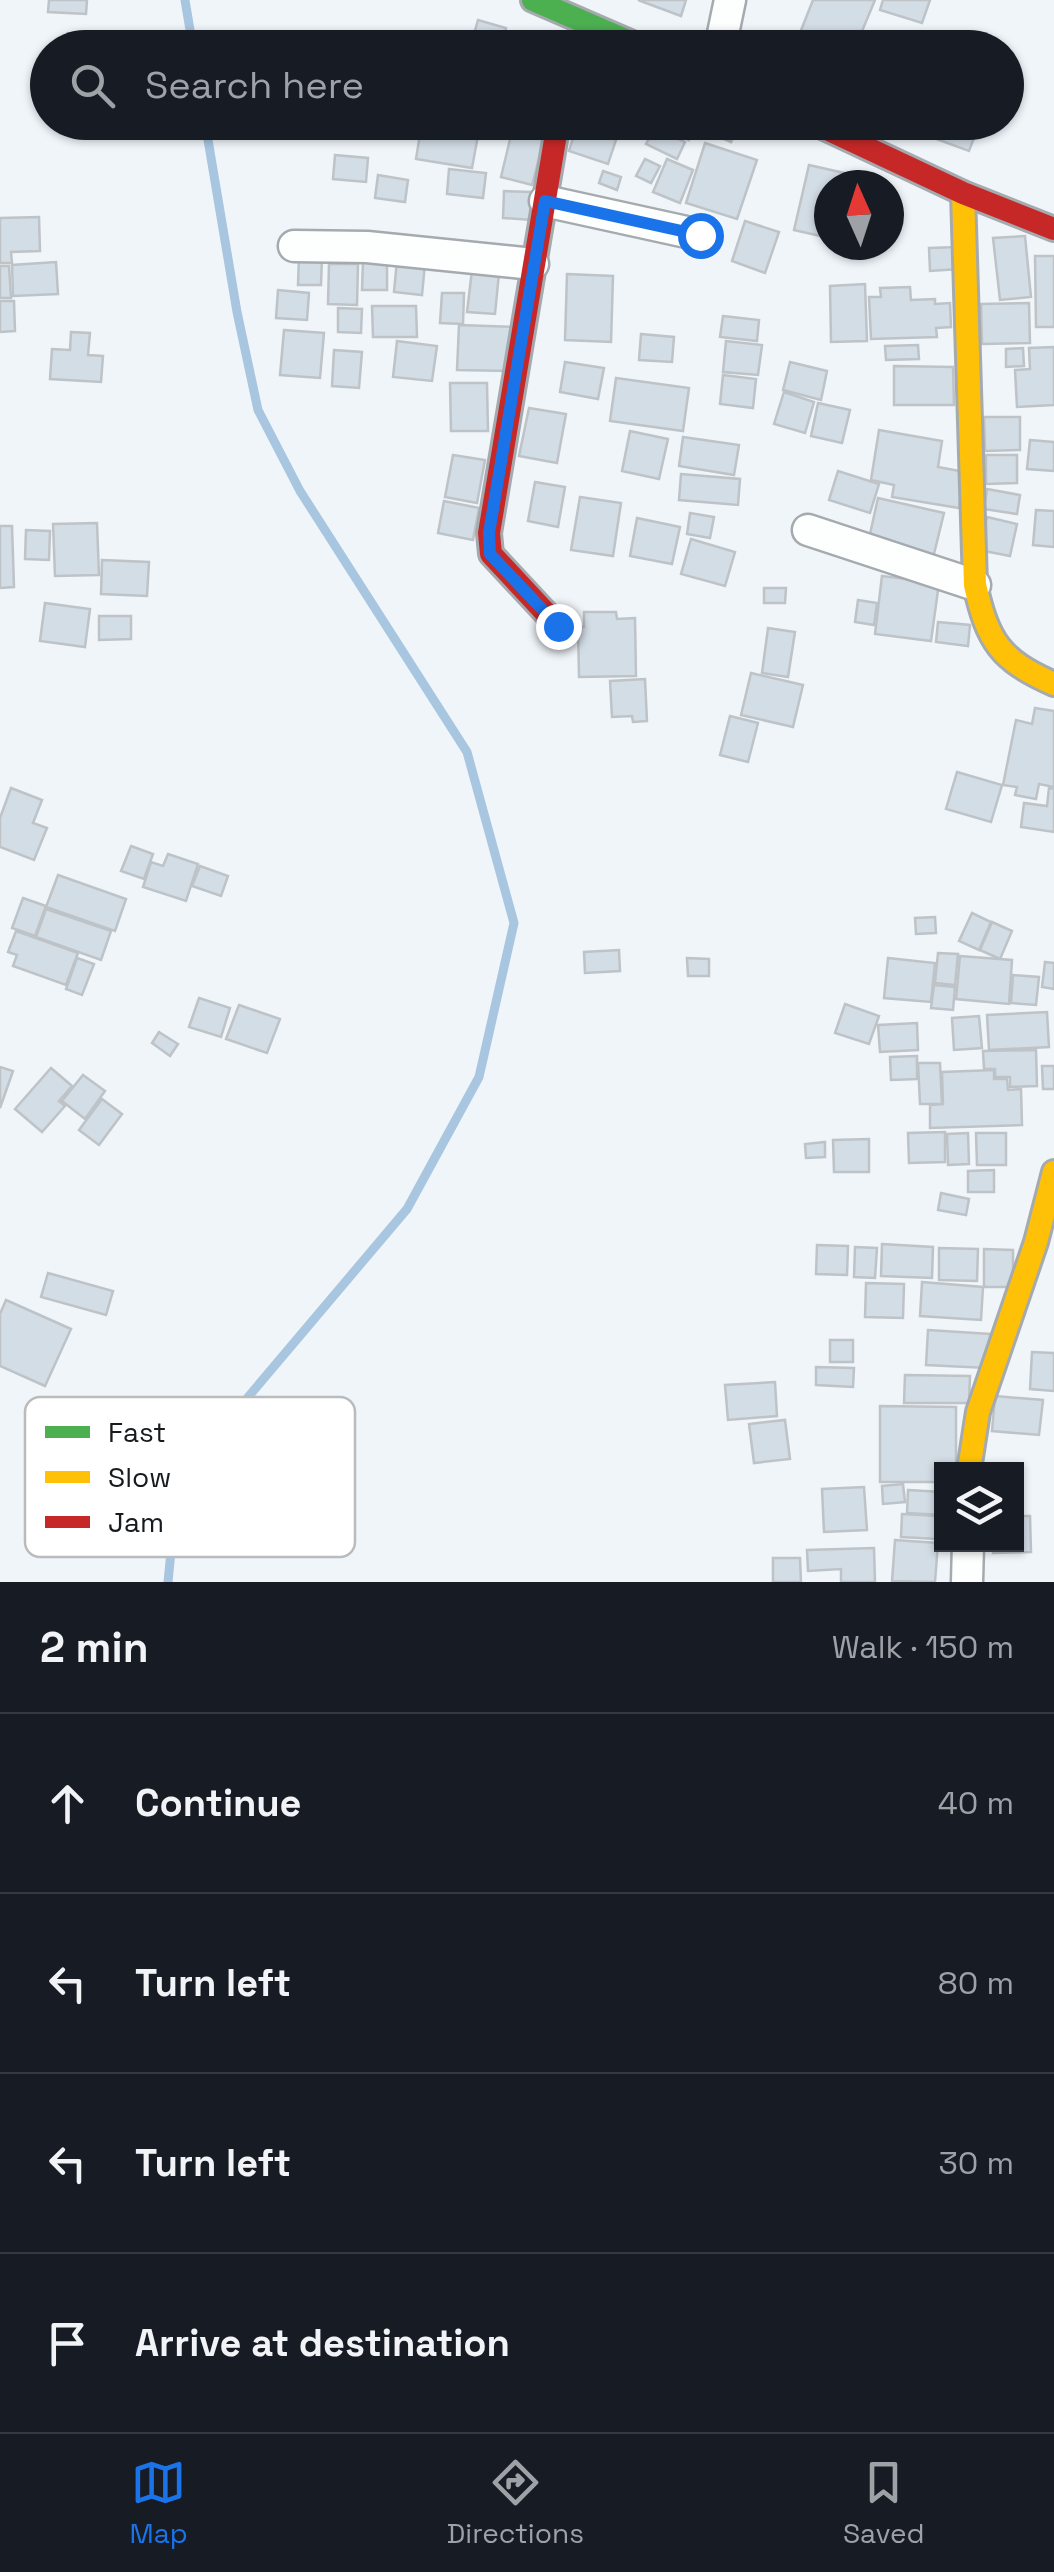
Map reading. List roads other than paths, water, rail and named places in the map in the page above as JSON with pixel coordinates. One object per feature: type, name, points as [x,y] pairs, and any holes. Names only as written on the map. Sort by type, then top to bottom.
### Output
[{"type":"main road","points":[[533,0],[568,30]]},
{"type":"main road","points":[[555,140],[489,533],[490,554],[558,626]]},
{"type":"main road","points":[[851,140],[964,193],[1054,229]]},
{"type":"main road","points":[[964,193],[975,585],[984,630],[997,650],[1019,670],[1054,684]]},
{"type":"main road","points":[[970,1462],[970,1440],[978,1409],[1041,1226],[1054,1172]]},
{"type":"street","points":[[724,30],[730,0]]},
{"type":"street","points":[[545,201],[700,235]]},
{"type":"street","points":[[294,246],[366,247],[533,264]]},
{"type":"street","points":[[808,530],[975,585]]},
{"type":"street","points":[[966,1582],[968,1552]]},
{"type":"waterway","points":[[185,0],[190,30]]},
{"type":"waterway","points":[[208,140],[258,410],[300,491],[467,752],[514,923],[479,1077],[407,1209],[248,1397]]},
{"type":"waterway","points":[[168,1582],[170,1557]]}]
